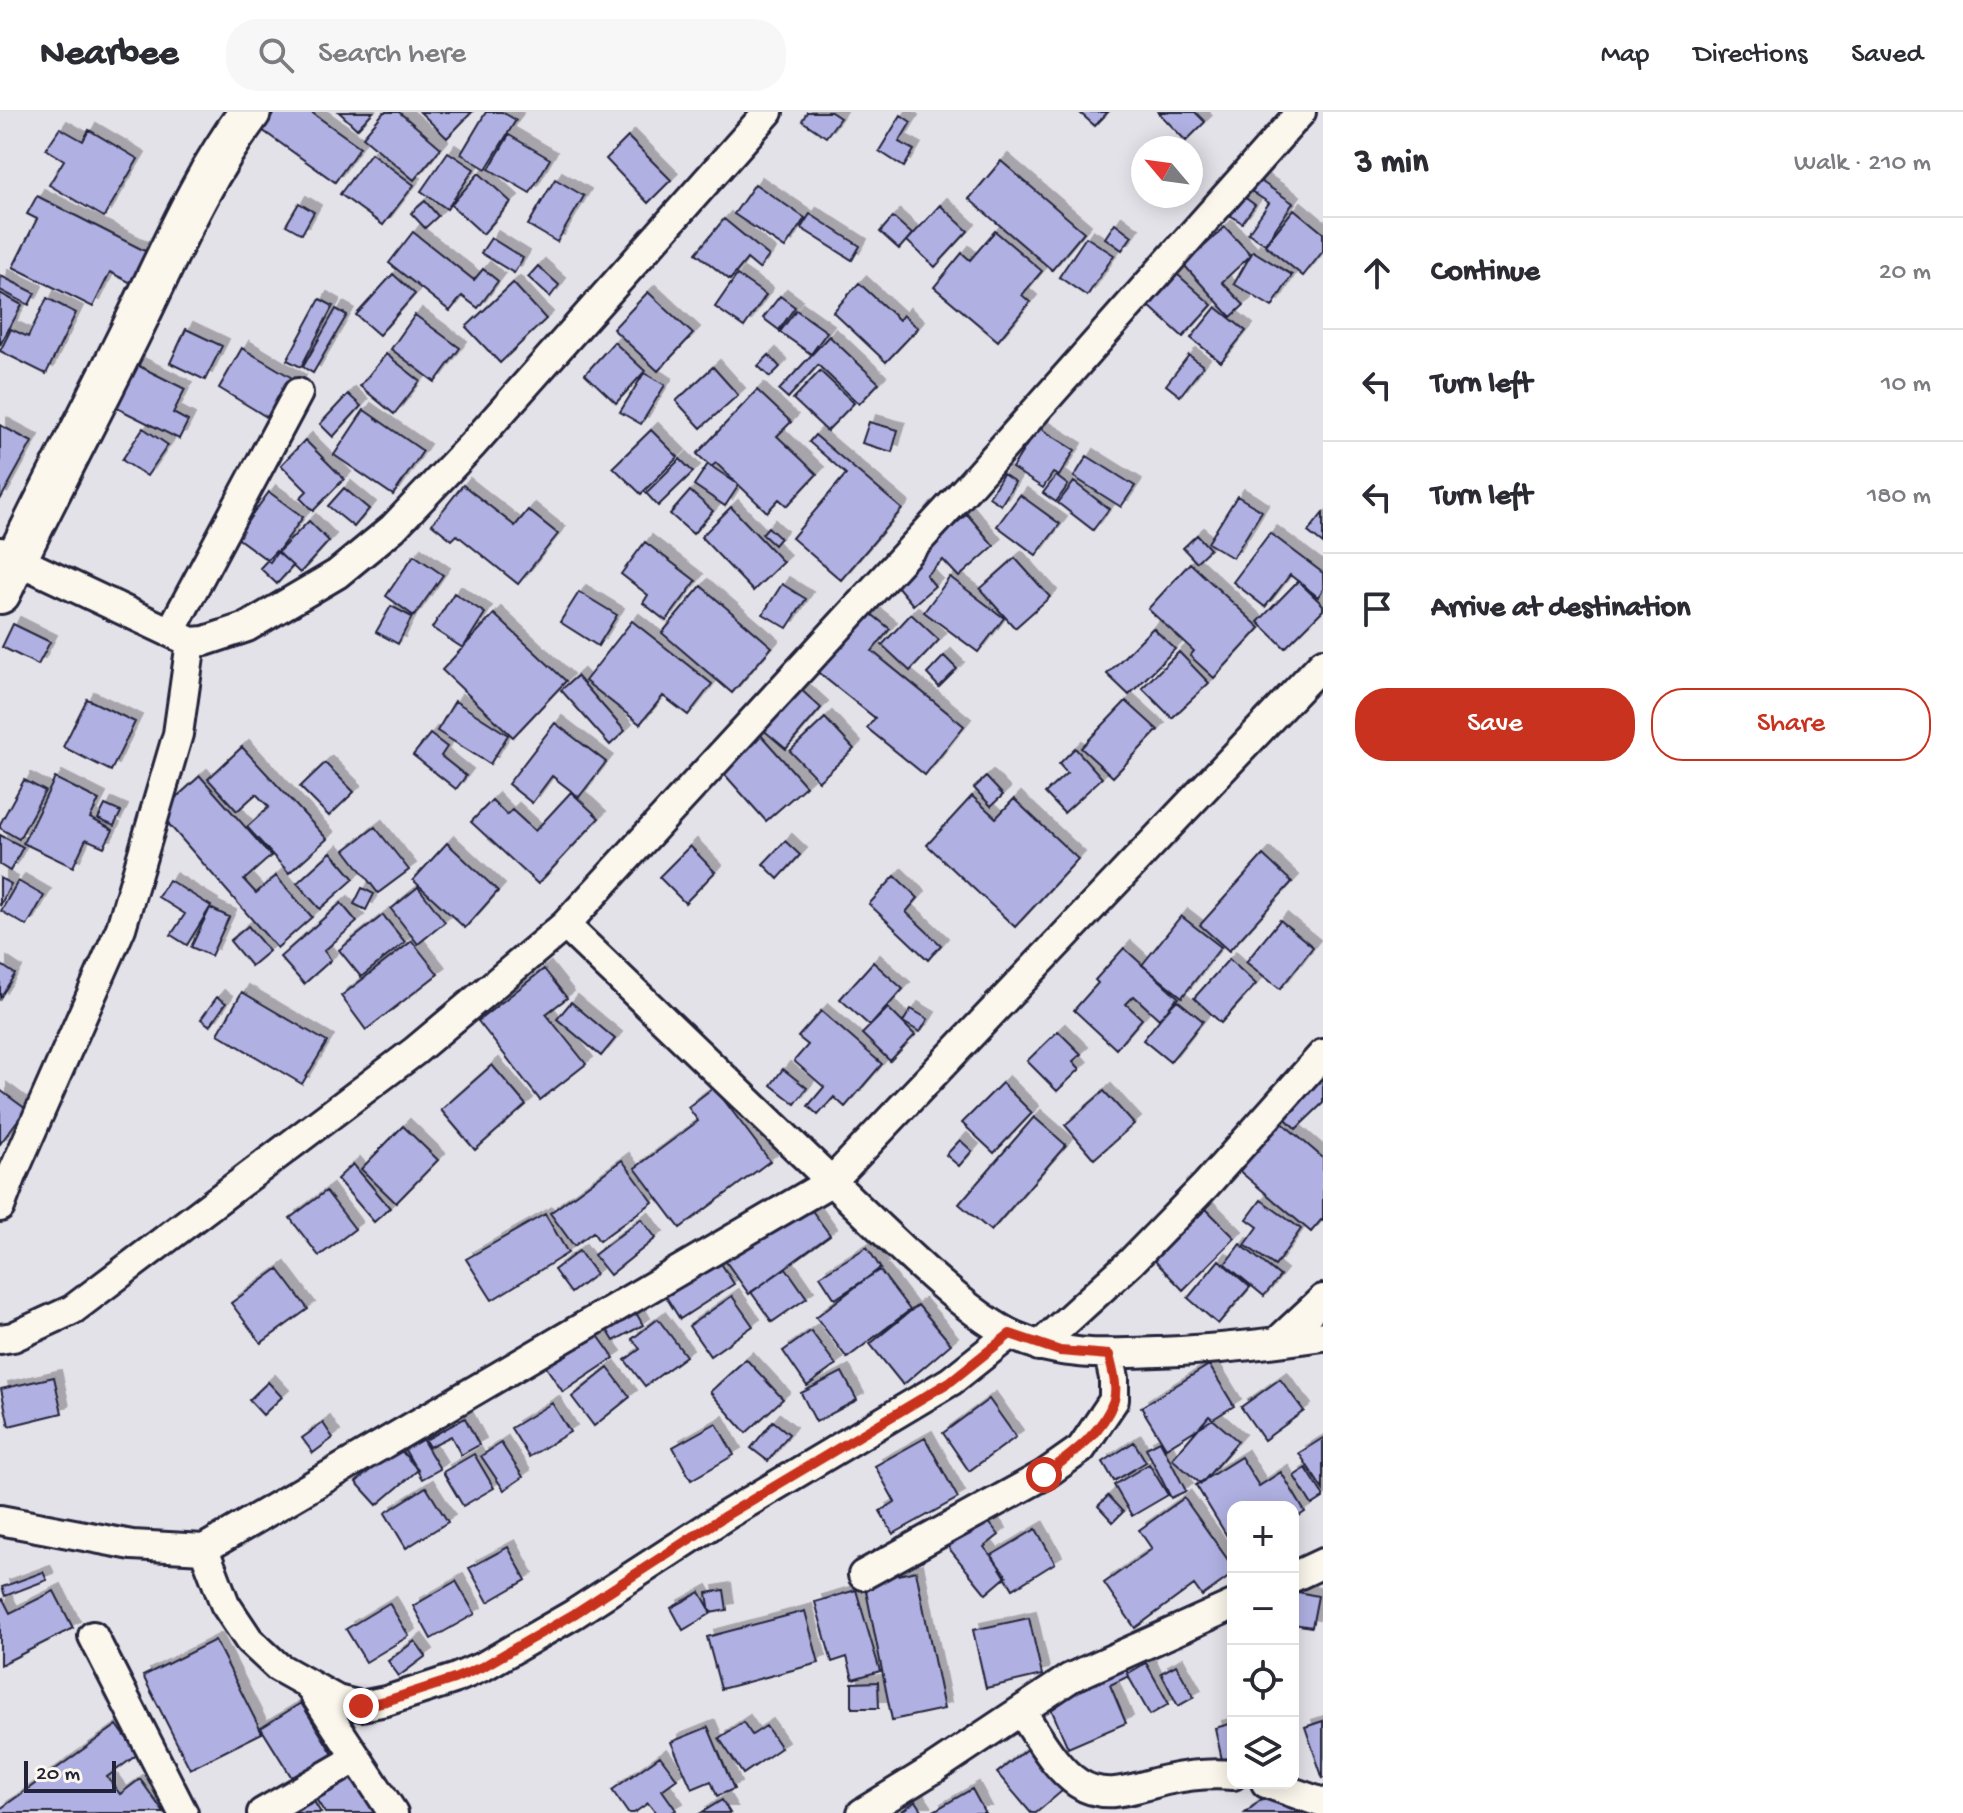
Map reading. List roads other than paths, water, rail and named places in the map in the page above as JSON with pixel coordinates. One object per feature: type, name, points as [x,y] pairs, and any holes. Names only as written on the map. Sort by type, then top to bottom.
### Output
[{"type":"main road","points":[[5,568],[140,314],[183,221],[233,135],[250,112]]},
{"type":"street","points":[[5,568],[181,636],[205,641],[258,621],[337,574],[393,528],[473,444],[768,112]]},
{"type":"street","points":[[0,1339],[44,1324],[84,1301],[415,1051],[565,925],[967,488],[1301,112]]},
{"type":"street","points":[[0,1207],[121,928],[178,734],[181,636],[298,393]]},
{"type":"street","points":[[0,1520],[132,1545],[204,1549],[832,1181],[1323,663]]},
{"type":"street","points":[[565,925],[926,1271],[1010,1334],[1039,1346],[1081,1354],[1109,1355],[1217,1350],[1323,1336]]},
{"type":"street","points":[[1039,1346],[1131,1262],[1206,1185],[1323,1054]]},
{"type":"street","points":[[1277,1342],[1323,1299]]},
{"type":"street","points":[[204,1549],[225,1604],[249,1640],[278,1667],[337,1700],[361,1706],[386,1701],[484,1666],[574,1614],[725,1516],[951,1381],[1010,1334]]},
{"type":"street","points":[[863,1575],[1044,1475],[1081,1449],[1114,1400],[1114,1378],[1109,1355]]},
{"type":"street","points":[[1299,1574],[1323,1563]]},
{"type":"street","points":[[862,1813],[1070,1678],[1227,1608]]},
{"type":"street","points":[[93,1636],[183,1813]]},
{"type":"street","points":[[310,1687],[393,1813]]},
{"type":"street","points":[[1021,1711],[1057,1762],[1077,1783],[1105,1803],[1132,1790],[1166,1780],[1207,1773],[1227,1775]]},
{"type":"street","points":[[262,1813],[357,1758]]},
{"type":"street","points":[[1283,1789],[1323,1803]]}]
